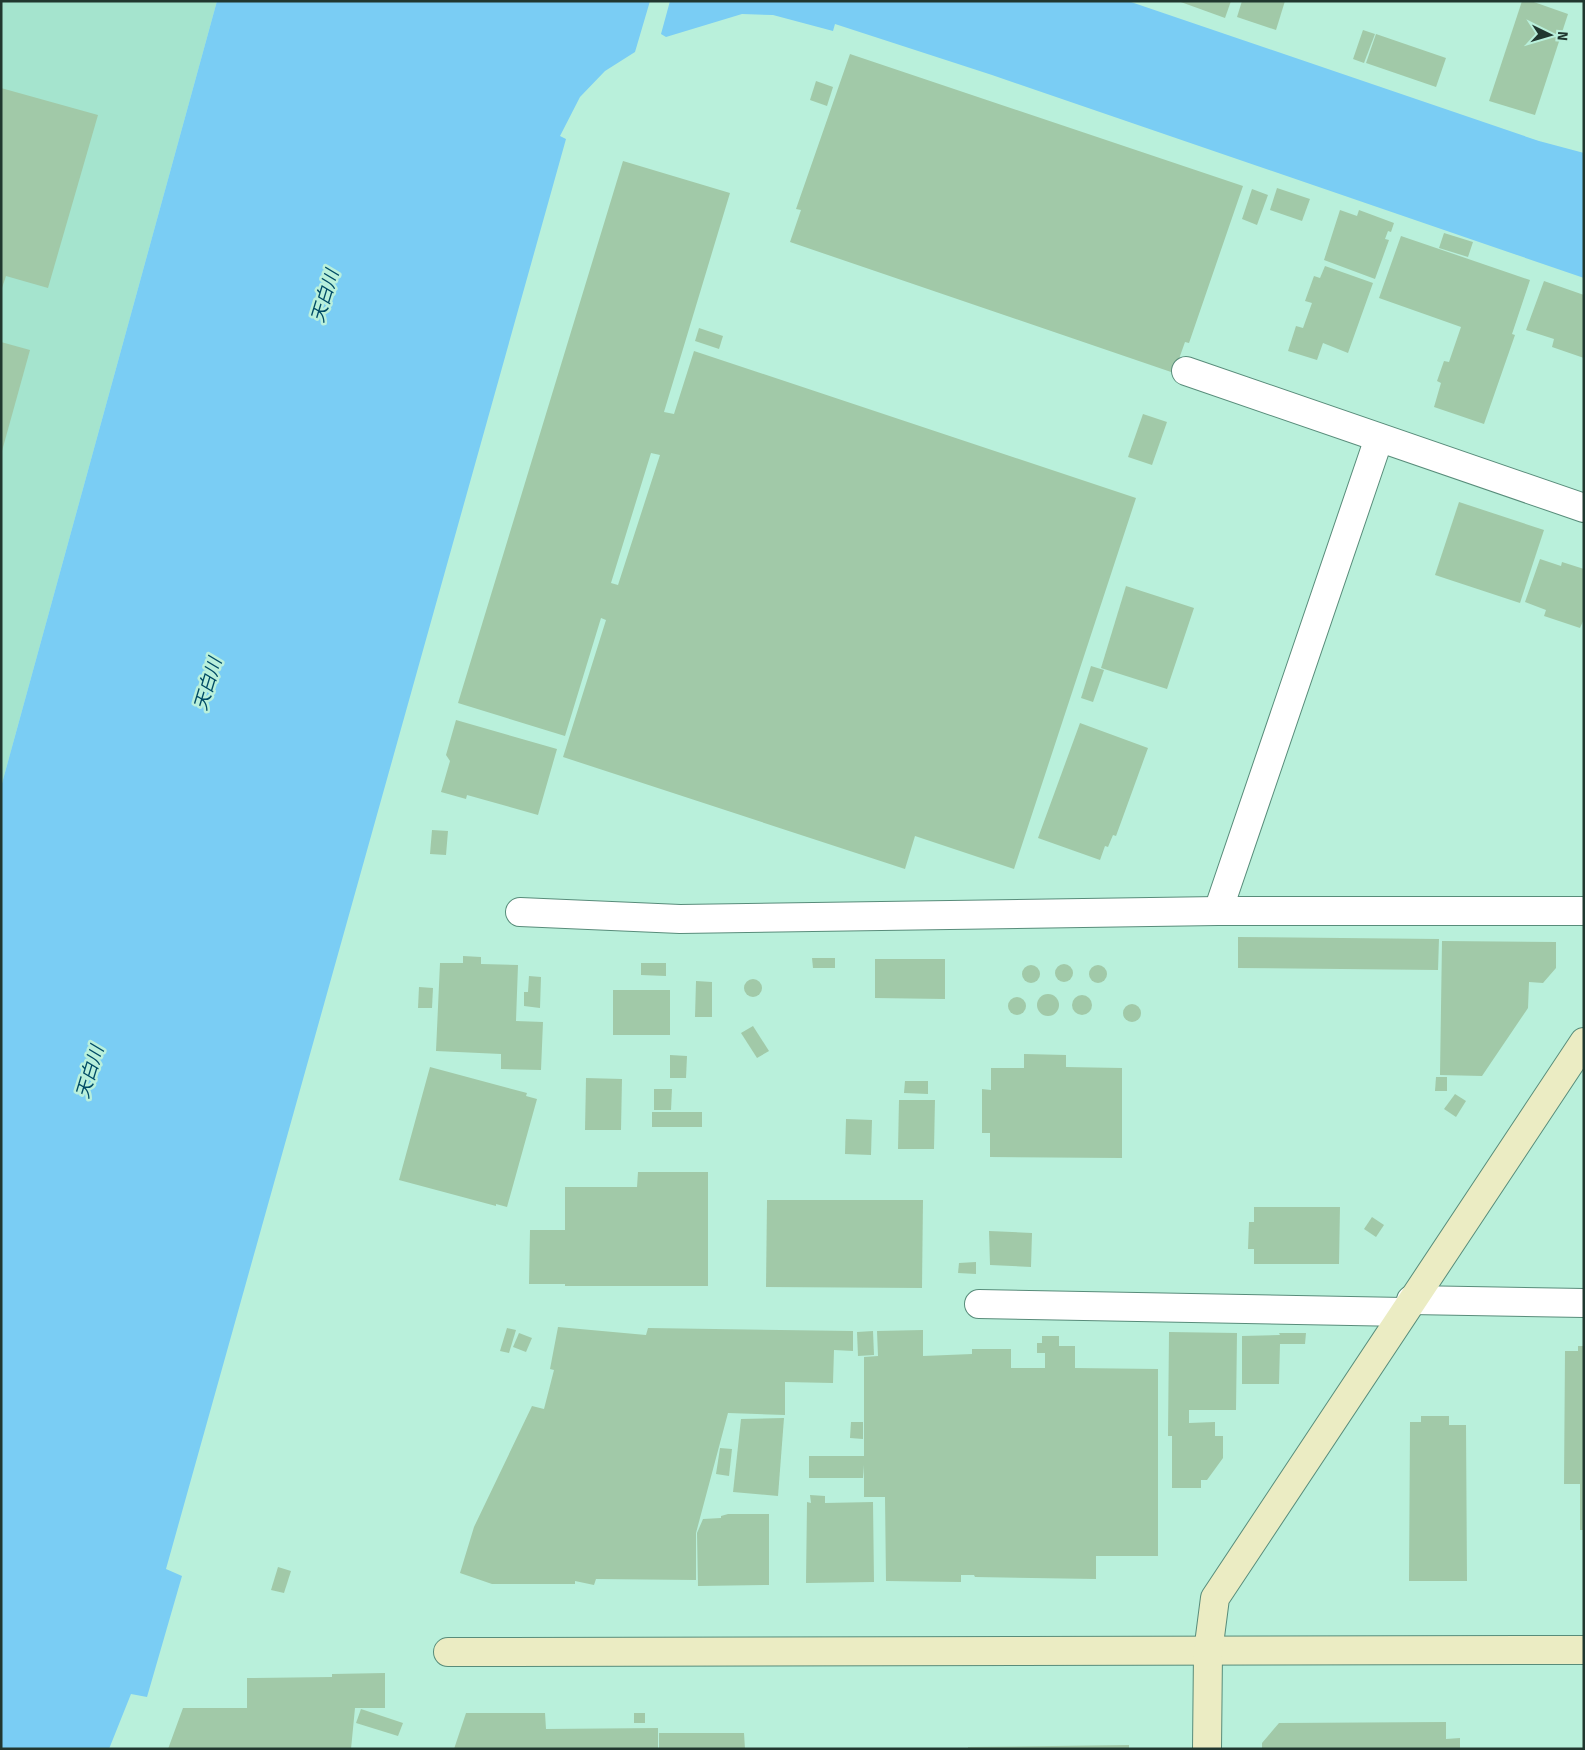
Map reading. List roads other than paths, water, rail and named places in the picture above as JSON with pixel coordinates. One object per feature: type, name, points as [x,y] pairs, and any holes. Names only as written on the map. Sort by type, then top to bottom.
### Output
[{"type":"street","points":[[1186,371],[1584,508]]},
{"type":"street","points":[[1218,912],[1379,438]]},
{"type":"street","points":[[520,912],[680,919],[1218,912],[1584,911]]},
{"type":"street","points":[[1207,1749],[1208,1652],[1215,1598],[1584,1042]]},
{"type":"street","points":[[979,1304],[1408,1306],[1584,1302]]},
{"type":"street","points":[[448,1652],[1584,1650]]},
{"type":"water","name":"天白川","points":[[217,1],[650,1],[635,52],[605,71],[580,97],[560,136],[566,139],[166,1569],[182,1576],[147,1697],[131,1694],[109,1749],[1,1749],[1,787]]},
{"type":"water","points":[[670,1],[1128,1],[1539,141],[1584,153],[1584,278],[992,75],[835,24],[833,31],[773,15],[742,14],[666,37],[661,34]]}]
